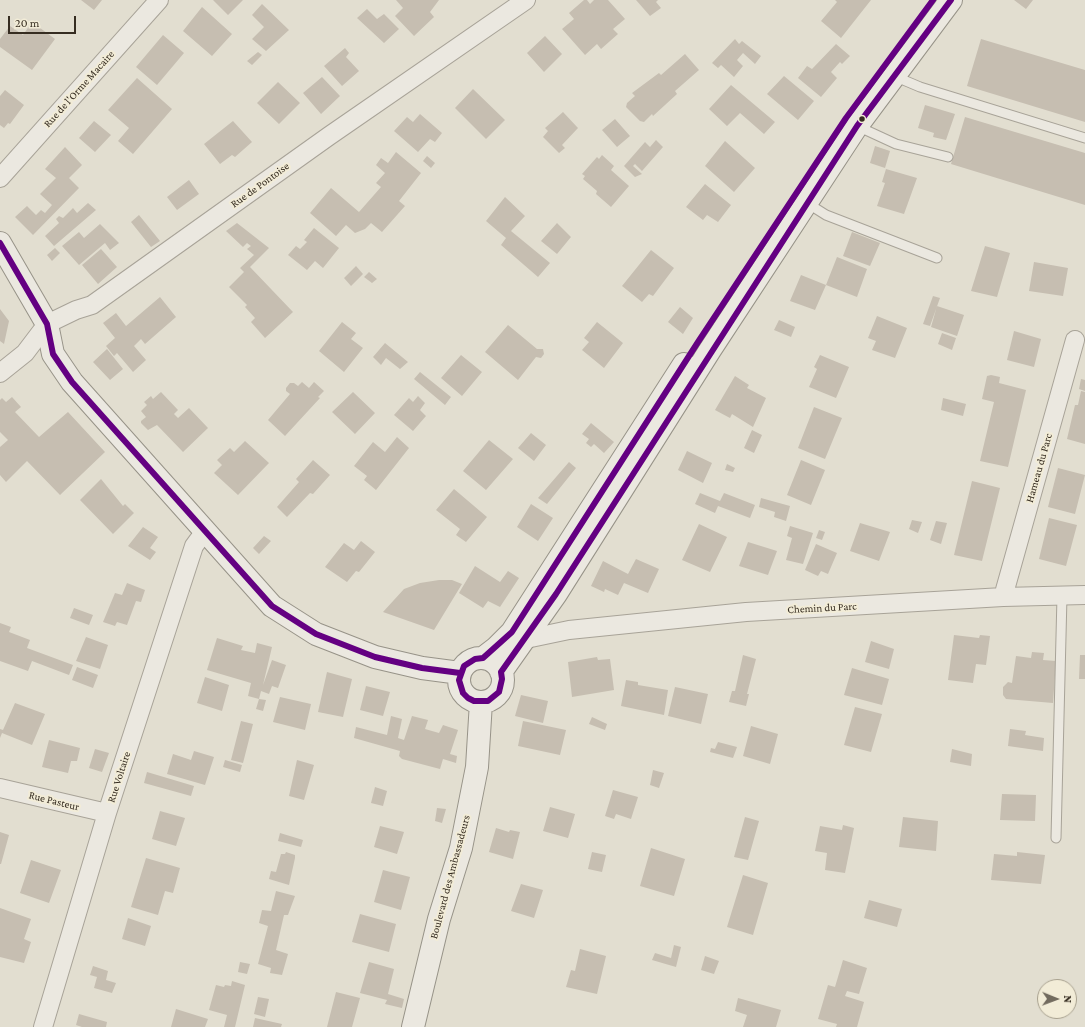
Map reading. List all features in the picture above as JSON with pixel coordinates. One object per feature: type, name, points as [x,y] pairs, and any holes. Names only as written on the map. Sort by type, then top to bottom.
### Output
[{"type":"main road","points":[[483,658],[494,662],[501,672],[502,678],[499,692],[488,700],[481,702],[474,701],[463,693],[459,680],[460,672],[469,662],[483,658],[496,648],[512,632],[693,349],[837,131],[933,0]]},
{"type":"main road","points":[[501,672],[526,639],[549,604],[857,126],[951,0]]},
{"type":"main road","points":[[0,243],[47,324],[53,354],[72,382],[272,606],[316,634],[375,657],[422,668],[460,672]]},
{"type":"main road","name":"Boulevard des Ambassadeurs","points":[[413,1027],[438,919],[461,848],[477,767],[481,702]]},
{"type":"street","name":"Rue de l'Orme Macaire","points":[[0,178],[159,0]]},
{"type":"street","name":"Rue de Pontoise","points":[[0,373],[25,353],[47,324],[76,310],[92,305],[329,136],[526,0]]},
{"type":"street","name":"Hameau du Parc","points":[[1004,597],[1075,340]]},
{"type":"street","name":"Rue Voltaire","points":[[43,1027],[107,813],[194,546],[205,532]]},
{"type":"street","name":"Chemin du Parc","points":[[526,639],[560,632],[746,612],[1004,597],[1085,595]]},
{"type":"street","points":[[549,604],[560,632]]},
{"type":"street","name":"Rue Pasteur","points":[[0,788],[107,813]]},
{"type":"lane","points":[[894,76],[920,87],[1085,138]]},
{"type":"lane","points":[[857,126],[896,144],[948,157]]},
{"type":"lane","points":[[807,203],[826,215],[937,258]]},
{"type":"lane","points":[[1056,838],[1062,596]]},
{"type":"building","points":[[81,0],[102,0],[94,10]]},
{"type":"building","points":[[213,0],[243,0],[228,15]]},
{"type":"building","points":[[396,0],[439,0],[430,12],[434,17],[414,36],[395,16],[403,8]]},
{"type":"building","points":[[584,0],[587,0],[590,4],[594,0],[608,0],[625,19],[613,29],[618,34],[601,49],[597,44],[585,55],[562,29],[574,19],[569,13]]},
{"type":"building","points":[[636,0],[658,0],[656,2],[661,8],[650,16]]},
{"type":"building","points":[[835,0],[871,0],[841,38],[821,21],[837,2]]},
{"type":"building","points":[[1014,0],[1033,0],[1026,9]]},
{"type":"building","points":[[262,4],[289,30],[266,51],[252,39],[264,27],[252,15]]},
{"type":"building","points":[[202,7],[232,34],[212,56],[183,31]]},
{"type":"building","points":[[367,9],[377,19],[384,14],[399,29],[384,43],[357,18]]},
{"type":"building","points":[[32,22],[55,39],[32,70],[0,47],[0,39],[10,26],[23,35]]},
{"type":"building","points":[[163,35],[184,53],[157,85],[136,67]]},
{"type":"building","points":[[545,36],[562,54],[544,72],[527,53]]},
{"type":"building","points":[[735,39],[739,44],[742,41],[761,56],[755,64],[743,53],[737,60],[743,66],[734,77],[721,65],[718,68],[712,63]]},
{"type":"building","points":[[981,39],[1085,70],[1085,122],[967,86]]},
{"type":"building","points":[[836,44],[850,56],[842,64],[840,62],[831,72],[837,78],[821,97],[798,78],[807,66],[812,69]]},
{"type":"building","points":[[345,48],[349,53],[346,57],[359,71],[342,86],[324,66]]},
{"type":"building","points":[[258,52],[262,55],[252,65],[247,61]]},
{"type":"building","points":[[685,54],[699,70],[675,91],[677,94],[653,116],[652,114],[644,122],[640,121],[626,107],[627,103],[635,96],[632,93],[659,73],[661,75]]},
{"type":"building","points":[[784,76],[814,101],[798,120],[767,94]]},
{"type":"building","points":[[322,77],[340,96],[321,114],[303,93]]},
{"type":"building","points":[[137,78],[172,109],[133,154],[118,141],[129,128],[108,110]]},
{"type":"building","points":[[278,82],[300,103],[279,124],[257,103]]},
{"type":"building","points":[[731,85],[775,122],[764,134],[740,113],[727,126],[709,109]]},
{"type":"building","points":[[473,89],[505,120],[486,139],[455,108]]},
{"type":"building","points":[[5,90],[24,105],[10,124],[8,123],[4,128],[0,125],[0,96]]},
{"type":"building","points":[[925,105],[955,114],[946,140],[933,137],[934,133],[918,128]]},
{"type":"building","points":[[563,112],[578,128],[562,145],[565,148],[559,153],[543,137],[548,131],[545,128]]},
{"type":"building","points":[[420,114],[442,133],[435,142],[430,139],[418,152],[394,131],[407,117],[413,122]]},
{"type":"building","points":[[965,117],[1085,153],[1085,205],[951,164]]},
{"type":"building","points":[[615,119],[630,136],[617,147],[602,130]]},
{"type":"building","points":[[94,121],[111,135],[95,152],[79,138]]},
{"type":"building","points":[[233,121],[252,142],[235,157],[232,155],[220,164],[204,144]]},
{"type":"building","points":[[656,140],[663,147],[642,171],[635,164],[633,166],[642,174],[635,177],[624,166],[645,142],[650,147]]},
{"type":"building","points":[[725,141],[755,168],[734,192],[705,166]]},
{"type":"building","points":[[875,146],[890,151],[885,168],[870,163]]},
{"type":"building","points":[[65,147],[82,165],[69,178],[79,188],[33,235],[15,217],[27,206],[36,215],[41,210],[45,213],[52,205],[40,194],[56,178],[45,169]]},
{"type":"building","points":[[396,152],[421,173],[399,201],[405,206],[382,232],[371,223],[365,229],[355,233],[346,225],[336,236],[310,213],[331,188],[359,212],[381,187],[376,183],[385,173],[376,165],[381,158],[388,163]]},
{"type":"building","points":[[602,155],[614,166],[611,170],[629,186],[611,207],[596,194],[597,191],[583,179],[585,176],[582,174],[597,157],[599,159]]},
{"type":"building","points":[[427,156],[435,163],[431,168],[423,161]]},
{"type":"building","points":[[886,169],[917,178],[904,214],[877,206],[885,183],[882,182]]},
{"type":"building","points":[[189,180],[199,194],[177,210],[167,197]]},
{"type":"building","points":[[705,184],[731,205],[718,222],[707,215],[703,220],[686,207]]},
{"type":"building","points":[[505,197],[525,216],[511,231],[550,263],[538,277],[501,245],[506,238],[486,221]]},
{"type":"building","points":[[88,203],[96,210],[54,246],[45,236],[59,223],[56,219],[59,216],[63,218],[73,208],[77,213]]},
{"type":"building","points":[[139,215],[160,241],[151,247],[131,222]]},
{"type":"building","points":[[237,223],[269,248],[250,267],[293,312],[265,338],[251,322],[255,318],[245,307],[247,305],[229,287],[244,272],[240,268],[254,255],[247,249],[251,246],[247,243],[243,247],[226,231]]},
{"type":"building","points":[[557,223],[571,237],[557,254],[541,241]]},
{"type":"building","points":[[100,224],[119,243],[110,250],[105,243],[79,265],[62,246],[79,232],[84,238]]},
{"type":"building","points":[[314,228],[339,248],[323,268],[315,261],[307,270],[288,255],[296,246],[300,249],[307,242],[304,240]]},
{"type":"building","points":[[852,232],[880,243],[870,266],[843,256]]},
{"type":"building","points":[[985,246],[1010,253],[997,297],[971,291]]},
{"type":"building","points":[[55,248],[60,253],[52,261],[47,255]]},
{"type":"building","points":[[101,249],[117,267],[98,284],[82,265]]},
{"type":"building","points":[[651,250],[674,268],[653,296],[649,294],[642,302],[622,286]]},
{"type":"building","points":[[837,257],[867,269],[857,297],[826,285]]},
{"type":"building","points":[[1034,262],[1068,268],[1063,296],[1029,291]]},
{"type":"building","points":[[356,266],[363,274],[351,286],[344,278]]},
{"type":"building","points":[[369,272],[377,279],[372,283],[364,277]]},
{"type":"building","points":[[801,275],[826,285],[815,310],[790,301]]},
{"type":"building","points":[[933,296],[940,298],[930,326],[923,324]]},
{"type":"building","points":[[160,297],[176,317],[145,344],[141,339],[134,346],[146,360],[133,372],[117,353],[114,356],[106,346],[115,338],[103,323],[116,313],[126,326]]},
{"type":"building","points":[[937,306],[964,315],[957,336],[931,327]]},
{"type":"building","points":[[680,307],[693,318],[683,334],[668,322]]},
{"type":"building","points":[[0,309],[9,321],[4,344],[0,341]]},
{"type":"building","points":[[877,316],[907,328],[895,358],[872,350],[876,341],[868,338]]},
{"type":"building","points":[[779,320],[795,327],[791,337],[774,330]]},
{"type":"building","points":[[342,322],[356,333],[351,339],[363,348],[344,372],[319,351]]},
{"type":"building","points":[[597,322],[623,343],[604,368],[582,350],[589,342],[584,338]]},
{"type":"building","points":[[508,325],[537,349],[543,349],[544,354],[541,358],[536,357],[518,380],[485,352]]},
{"type":"building","points":[[1014,331],[1041,339],[1034,367],[1007,360]]},
{"type":"building","points":[[942,333],[956,338],[952,350],[938,344]]},
{"type":"building","points":[[385,343],[408,362],[400,369],[386,358],[381,365],[373,357]]},
{"type":"building","points":[[107,349],[123,369],[110,380],[93,362]]},
{"type":"building","points":[[461,355],[482,372],[462,396],[441,378]]},
{"type":"building","points":[[820,355],[849,367],[836,398],[809,387],[817,369],[814,367]]},
{"type":"building","points":[[420,372],[451,397],[445,405],[414,379]]},
{"type":"building","points":[[991,375],[1000,377],[999,383],[1026,390],[1008,467],[980,461],[994,402],[982,399],[987,376]]},
{"type":"building","points":[[735,376],[749,385],[747,388],[766,398],[753,427],[732,414],[730,418],[715,410]]},
{"type":"building","points":[[1081,379],[1085,380],[1085,391],[1079,389]]},
{"type":"building","points":[[302,382],[309,388],[314,382],[324,391],[318,397],[320,398],[285,436],[268,420],[290,394],[286,391],[286,388],[290,383],[294,383],[298,386]]},
{"type":"building","points":[[1081,391],[1085,392],[1085,444],[1067,439],[1075,405],[1078,405]]},
{"type":"building","points":[[161,392],[178,410],[174,414],[178,418],[189,408],[208,428],[183,452],[157,425],[148,430],[141,423],[141,421],[146,417],[141,411],[147,405],[144,402],[151,396],[153,399]]},
{"type":"building","points":[[353,392],[375,413],[355,434],[332,412]]},
{"type":"building","points":[[418,396],[425,403],[420,410],[426,416],[413,431],[394,415],[409,398],[413,402]]},
{"type":"building","points":[[12,397],[21,407],[15,412],[39,437],[68,412],[105,452],[60,495],[27,461],[6,482],[0,475],[0,447],[8,440],[0,432],[0,400],[2,398],[6,402]]},
{"type":"building","points":[[943,398],[966,404],[963,416],[941,410]]},
{"type":"building","points":[[814,407],[842,418],[825,459],[798,448]]},
{"type":"building","points":[[591,423],[614,442],[604,453],[594,444],[591,447],[586,443],[589,439],[582,434]]},
{"type":"building","points":[[752,430],[762,435],[754,453],[744,448]]},
{"type":"building","points":[[531,433],[546,445],[534,461],[518,448]]},
{"type":"building","points":[[397,437],[409,448],[376,490],[364,480],[367,476],[354,466],[373,442],[385,452]]},
{"type":"building","points":[[489,440],[513,459],[486,490],[463,471]]},
{"type":"building","points":[[245,441],[269,463],[238,495],[214,473],[222,465],[217,460],[230,448],[234,452]]},
{"type":"building","points":[[687,451],[712,463],[703,483],[678,470]]},
{"type":"building","points":[[313,460],[330,475],[313,494],[310,493],[287,517],[277,507],[299,482],[296,479]]},
{"type":"building","points":[[801,460],[825,470],[811,505],[787,495]]},
{"type":"building","points":[[569,462],[576,468],[547,504],[538,498]]},
{"type":"building","points":[[727,464],[735,468],[733,472],[725,470]]},
{"type":"building","points":[[1058,468],[1085,475],[1075,514],[1048,507]]},
{"type":"building","points":[[101,479],[123,506],[125,504],[134,513],[113,534],[80,500]]},
{"type":"building","points":[[972,481],[1000,488],[982,561],[954,555]]},
{"type":"building","points":[[454,489],[487,517],[466,542],[456,535],[460,529],[436,510]]},
{"type":"building","points":[[700,493],[720,501],[724,493],[755,505],[750,518],[718,506],[715,513],[695,504]]},
{"type":"building","points":[[761,498],[790,506],[786,521],[774,517],[775,512],[759,507]]},
{"type":"building","points":[[531,504],[553,518],[538,541],[517,527]]},
{"type":"building","points":[[1049,518],[1077,525],[1066,566],[1039,559]]},
{"type":"building","points":[[912,520],[922,522],[918,533],[909,529]]},
{"type":"building","points":[[936,521],[947,523],[941,544],[930,540]]},
{"type":"building","points":[[860,523],[890,532],[879,561],[850,551]]},
{"type":"building","points":[[699,524],[727,537],[710,572],[682,560]]},
{"type":"building","points":[[790,526],[813,533],[803,564],[786,560],[792,538],[787,536]]},
{"type":"building","points":[[143,527],[158,537],[150,548],[156,552],[150,560],[128,546]]},
{"type":"building","points":[[819,530],[825,532],[822,540],[816,538]]},
{"type":"building","points":[[264,536],[271,541],[259,554],[253,548]]},
{"type":"building","points":[[361,541],[375,552],[359,572],[356,571],[347,582],[325,567],[344,543],[354,550]]},
{"type":"building","points":[[748,542],[777,551],[768,575],[739,566]]},
{"type":"building","points":[[816,544],[837,553],[828,574],[821,571],[818,576],[805,570]]},
{"type":"building","points":[[636,559],[659,569],[648,593],[624,583],[618,595],[605,589],[604,592],[591,586],[603,561],[628,574]]},
{"type":"building","points":[[475,566],[500,582],[508,571],[519,578],[500,607],[488,601],[483,608],[459,593]]},
{"type":"building","points":[[439,580],[452,580],[462,584],[434,630],[383,612],[404,589],[420,583]]},
{"type":"building","points":[[127,583],[145,590],[141,602],[136,601],[127,625],[117,622],[115,626],[103,622],[115,593],[122,595]]},
{"type":"building","points":[[74,608],[93,615],[89,625],[70,618]]},
{"type":"building","points":[[0,623],[11,627],[9,632],[30,640],[27,648],[73,665],[69,675],[32,661],[28,671],[0,661]]},
{"type":"building","points":[[954,635],[979,638],[980,635],[990,636],[986,665],[976,664],[973,683],[948,680]]},
{"type":"building","points":[[86,637],[108,645],[100,669],[76,661]]},
{"type":"building","points":[[217,638],[243,646],[241,650],[255,653],[257,643],[272,647],[263,685],[272,660],[286,665],[278,688],[272,686],[269,694],[261,691],[259,699],[248,696],[251,683],[207,670]]},
{"type":"building","points":[[871,641],[894,649],[889,669],[865,662]]},
{"type":"building","points":[[1032,652],[1044,653],[1043,660],[1056,661],[1053,703],[1006,699],[1003,695],[1003,687],[1008,682],[1012,683],[1016,656],[1031,658]]},
{"type":"building","points":[[743,655],[756,659],[747,694],[749,694],[746,706],[729,702],[732,691],[735,691]]},
{"type":"building","points":[[1080,655],[1085,655],[1085,679],[1079,679]]},
{"type":"building","points":[[597,657],[598,660],[610,659],[614,690],[572,697],[568,662]]},
{"type":"building","points":[[77,667],[98,675],[93,688],[72,680]]},
{"type":"building","points":[[852,668],[889,679],[882,705],[844,695]]},
{"type":"building","points":[[327,672],[352,679],[343,717],[318,712]]},
{"type":"building","points":[[205,677],[229,685],[222,711],[197,703]]},
{"type":"building","points":[[626,680],[638,682],[638,685],[668,690],[664,715],[621,706]]},
{"type":"building","points":[[366,686],[390,692],[383,716],[360,710]]},
{"type":"building","points":[[675,687],[708,694],[701,724],[668,716]]},
{"type":"building","points":[[521,695],[548,701],[543,723],[515,716]]},
{"type":"building","points":[[280,697],[311,704],[305,730],[273,722]]},
{"type":"building","points":[[259,699],[266,700],[263,711],[256,709]]},
{"type":"building","points":[[15,703],[45,714],[32,745],[2,733],[0,738],[0,729],[3,730]]},
{"type":"building","points":[[855,707],[882,714],[871,752],[844,745]]},
{"type":"building","points":[[391,716],[402,719],[398,738],[404,740],[412,716],[428,720],[425,729],[439,733],[443,725],[458,730],[450,754],[457,756],[456,763],[443,759],[440,769],[402,759],[399,756],[400,751],[354,738],[356,727],[387,735]]},
{"type":"building","points":[[592,717],[607,724],[605,730],[589,724]]},
{"type":"building","points":[[241,721],[253,724],[243,763],[231,760]]},
{"type":"building","points":[[523,721],[566,730],[560,755],[518,746]]},
{"type":"building","points":[[751,726],[778,734],[770,764],[743,756]]},
{"type":"building","points":[[1010,729],[1026,731],[1025,735],[1044,738],[1043,751],[1008,746]]},
{"type":"building","points":[[49,740],[80,748],[77,761],[71,761],[68,773],[42,767]]},
{"type":"building","points":[[718,742],[737,747],[733,758],[710,752],[711,748],[715,749]]},
{"type":"building","points":[[95,749],[109,753],[102,772],[89,768]]},
{"type":"building","points":[[952,749],[972,754],[971,766],[950,762]]},
{"type":"building","points":[[194,751],[214,757],[205,785],[167,774],[173,754],[191,760]]},
{"type":"building","points":[[225,760],[242,765],[240,772],[223,767]]},
{"type":"building","points":[[297,760],[314,765],[304,800],[289,796]]},
{"type":"building","points":[[653,770],[664,773],[659,788],[650,785]]},
{"type":"building","points":[[147,772],[194,786],[191,796],[144,783]]},
{"type":"building","points":[[375,787],[387,791],[383,806],[371,803]]},
{"type":"building","points":[[613,790],[638,797],[631,819],[616,814],[614,819],[605,816]]},
{"type":"building","points":[[1002,794],[1036,795],[1035,821],[1000,820]]},
{"type":"building","points":[[550,807],[575,814],[568,838],[543,831]]},
{"type":"building","points":[[437,808],[446,809],[442,823],[435,821]]},
{"type":"building","points":[[160,811],[185,818],[176,846],[152,839]]},
{"type":"building","points":[[745,817],[759,821],[748,860],[734,857]]},
{"type":"building","points":[[903,817],[938,821],[936,851],[899,847]]},
{"type":"building","points":[[843,825],[854,828],[845,873],[825,870],[827,853],[815,851],[820,826],[842,830]]},
{"type":"building","points":[[380,826],[404,832],[397,854],[374,847]]},
{"type":"building","points":[[496,828],[509,832],[510,830],[520,832],[513,859],[489,852]]},
{"type":"building","points":[[0,832],[9,835],[1,864],[0,864]]},
{"type":"building","points":[[280,833],[303,840],[301,847],[278,841]]},
{"type":"building","points":[[651,848],[685,859],[674,896],[640,886]]},
{"type":"building","points":[[286,852],[295,855],[289,885],[269,879],[271,871],[276,872],[281,854],[285,854]]},
{"type":"building","points":[[592,852],[606,855],[602,872],[588,869]]},
{"type":"building","points":[[1017,852],[1045,855],[1041,884],[991,880],[994,854],[1017,856]]},
{"type":"building","points":[[146,858],[180,868],[173,893],[165,891],[158,915],[131,907]]},
{"type":"building","points":[[31,860],[61,870],[49,903],[20,893]]},
{"type":"building","points":[[383,870],[410,877],[401,910],[374,902]]},
{"type":"building","points":[[743,875],[768,883],[753,935],[727,927]]},
{"type":"building","points":[[521,884],[543,890],[534,918],[511,911]]},
{"type":"building","points":[[276,891],[295,896],[288,915],[284,915],[276,950],[288,954],[282,975],[270,973],[271,968],[258,964],[268,926],[259,923],[262,910],[271,911]]},
{"type":"building","points":[[869,900],[902,909],[897,927],[864,918]]},
{"type":"building","points":[[0,908],[31,919],[24,939],[31,942],[24,963],[0,957]]},
{"type":"building","points":[[360,914],[396,924],[389,952],[352,942]]},
{"type":"building","points":[[128,918],[151,926],[145,946],[122,939]]},
{"type":"building","points":[[674,945],[681,947],[676,967],[652,960],[655,953],[671,958]]},
{"type":"building","points":[[580,949],[606,956],[597,994],[566,987],[571,970],[575,971]]},
{"type":"building","points":[[705,956],[719,961],[714,974],[701,970]]},
{"type":"building","points":[[843,960],[867,968],[859,994],[847,991],[845,996],[864,1002],[857,1027],[836,1027],[837,1024],[818,1019],[828,985],[835,987]]},
{"type":"building","points":[[240,962],[250,964],[247,974],[238,972]]},
{"type":"building","points":[[369,962],[394,969],[388,994],[404,999],[402,1008],[385,1004],[387,1000],[360,993]]},
{"type":"building","points":[[93,966],[108,971],[106,980],[116,983],[112,993],[94,988],[97,977],[90,975]]},
{"type":"building","points":[[232,981],[245,985],[235,1027],[224,1027],[227,1015],[209,1010],[216,985],[224,987],[225,985],[231,986]]},
{"type":"building","points":[[336,992],[360,998],[352,1027],[327,1027]]},
{"type":"building","points":[[258,997],[269,999],[265,1017],[254,1014]]},
{"type":"building","points":[[738,998],[781,1010],[776,1027],[743,1027],[747,1015],[735,1011]]},
{"type":"building","points":[[176,1009],[208,1019],[205,1027],[171,1027]]},
{"type":"building","points":[[79,1014],[107,1022],[106,1027],[82,1027],[76,1025]]},
{"type":"building","points":[[255,1018],[282,1024],[281,1027],[253,1027]]},
{"type":"transit line","points":[[933,0],[846,118],[698,342],[512,632],[483,658],[475,659],[464,666],[459,680],[463,693],[468,698],[474,701],[488,701],[499,692],[502,679],[501,672],[556,594],[857,126],[951,0]]},
{"type":"transit line","points":[[0,243],[47,324],[53,354],[72,382],[272,606],[316,634],[375,657],[422,668],[460,673]]}]
